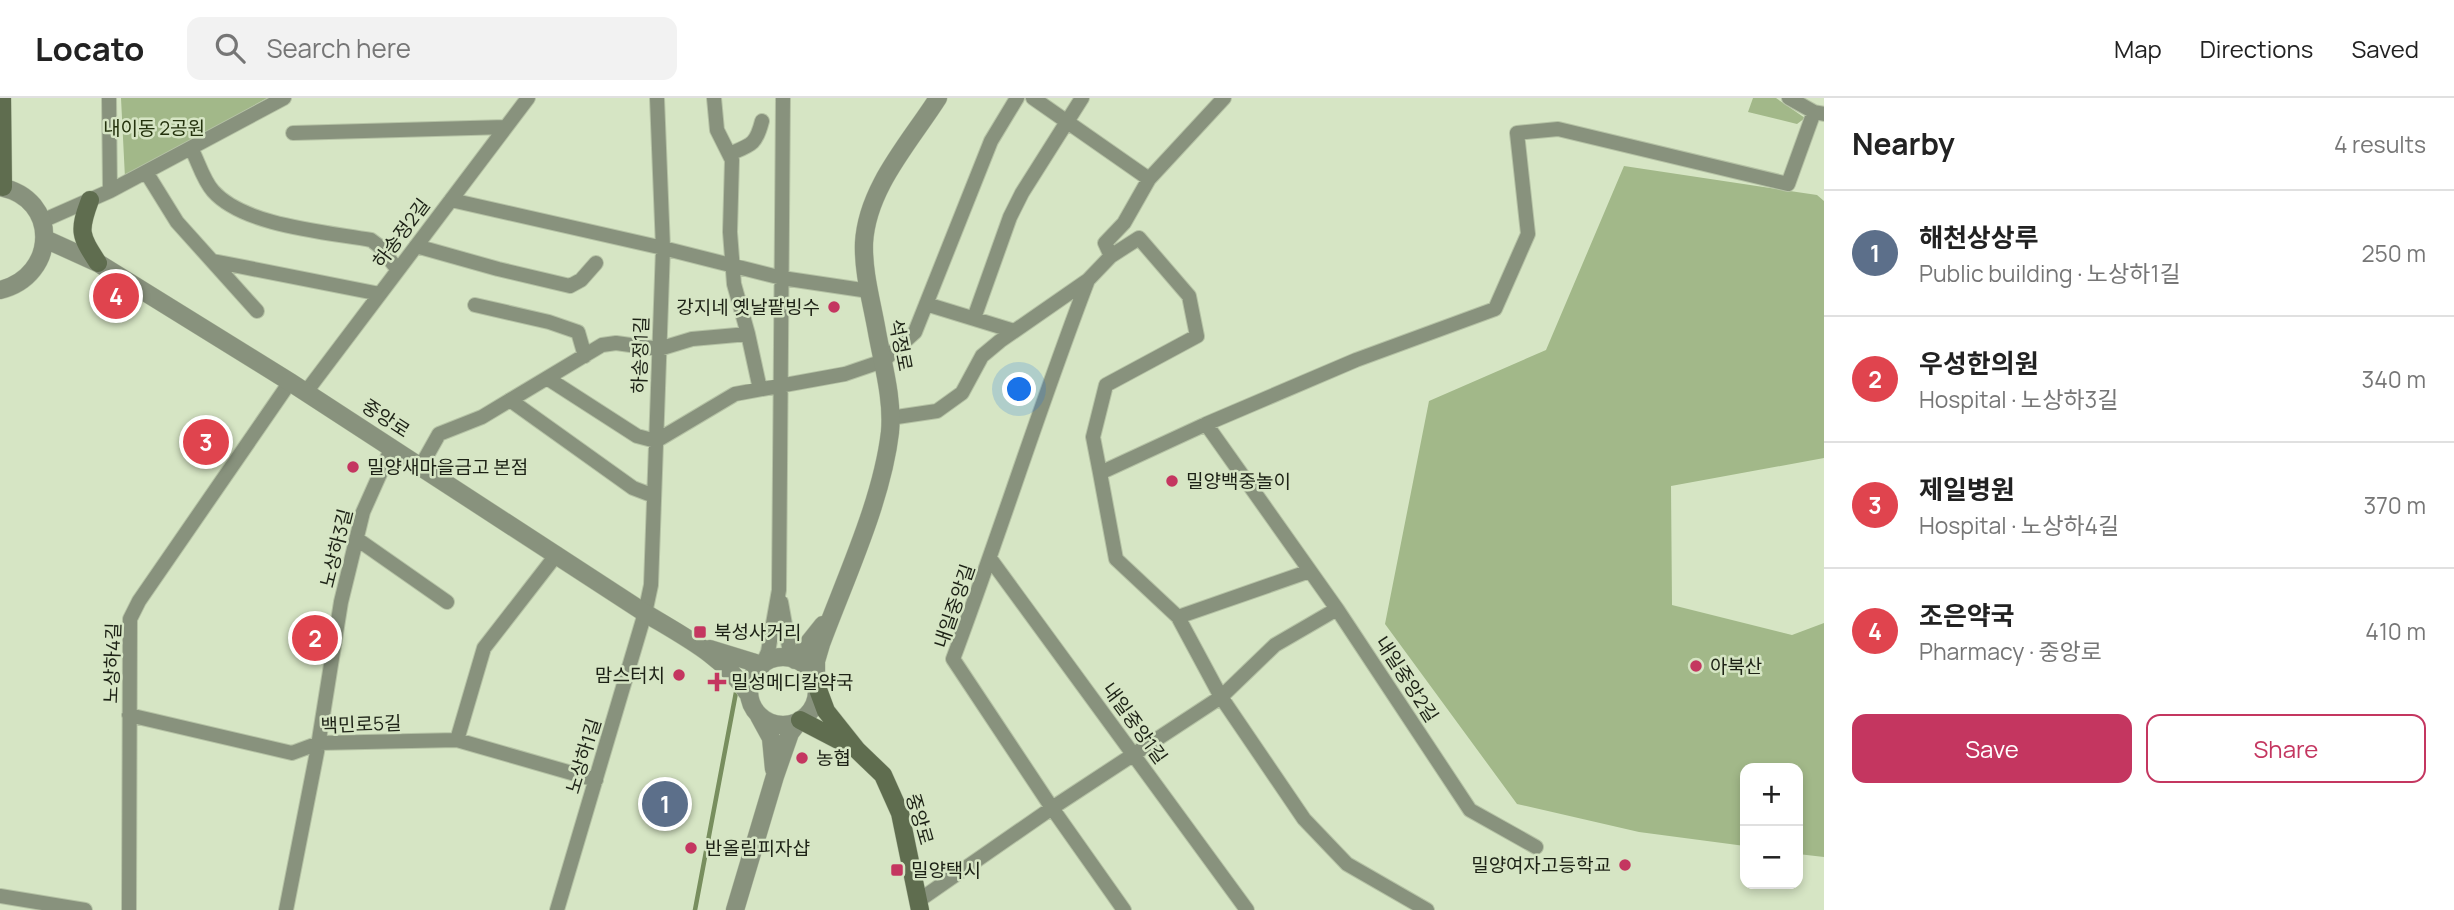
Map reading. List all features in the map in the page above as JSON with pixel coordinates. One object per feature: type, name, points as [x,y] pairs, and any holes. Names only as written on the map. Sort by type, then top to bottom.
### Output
[{"type":"main road","points":[[2,98],[2,187]]},
{"type":"main road","points":[[90,200],[82,220],[82,238],[98,263]]},
{"type":"main road","points":[[816,684],[826,711],[858,750]]},
{"type":"main road","points":[[800,720],[858,750]]},
{"type":"main road","name":"중앙로","points":[[858,750],[883,775],[900,813],[919,906]]},
{"type":"street","points":[[109,98],[110,191]]},
{"type":"street","points":[[44,230],[90,200],[284,98]]},
{"type":"street","name":"하송정2길","points":[[306,392],[528,98]]},
{"type":"street","name":"하송정1길","points":[[645,613],[651,585],[663,247],[657,98]]},
{"type":"street","points":[[714,98],[717,131],[732,160],[730,232],[734,284],[760,389]]},
{"type":"street","points":[[775,776],[771,738],[752,706],[749,684],[768,652],[779,590],[783,98]]},
{"type":"street","name":"석정로","points":[[816,684],[816,661],[886,460],[890,418],[883,361],[865,267],[864,241],[874,200],[938,98]]},
{"type":"street","points":[[547,378],[637,436],[656,441],[735,394],[845,374],[883,361],[915,332],[991,141],[1017,98]]},
{"type":"street","points":[[1033,98],[1149,179]]},
{"type":"street","points":[[974,318],[1010,217],[1022,193],[1082,98]]},
{"type":"street","points":[[1111,256],[1105,243],[1124,223],[1149,179],[1224,98]]},
{"type":"street","points":[[1100,473],[1356,360],[1495,309],[1528,234],[1517,133],[1558,129],[1788,184],[1819,113],[1789,98]]},
{"type":"street","points":[[729,154],[751,145],[757,138],[762,121]]},
{"type":"street","points":[[293,133],[506,127]]},
{"type":"street","points":[[191,148],[211,190],[229,206],[264,220],[371,240],[398,270]]},
{"type":"street","points":[[146,172],[177,222],[257,311]]},
{"type":"street","points":[[0,290],[19,284],[33,272],[42,257],[44,230],[33,206],[20,194],[2,187]]},
{"type":"street","points":[[451,200],[663,247],[782,278],[870,291]]},
{"type":"street","name":"중앙로","points":[[44,230],[306,392],[645,613],[697,644]]},
{"type":"street","points":[[890,418],[937,411],[962,393],[982,356],[1088,280],[1111,256],[1139,238],[1189,296],[1197,336],[1107,385],[1093,437],[1116,559],[1178,617],[1221,697],[1304,819],[1347,864],[1427,910]]},
{"type":"street","points":[[416,246],[570,286],[581,280],[596,263]]},
{"type":"street","points":[[213,261],[380,293]]},
{"type":"street","name":"내일중앙길","points":[[1088,280],[953,659],[1124,910]]},
{"type":"street","points":[[926,304],[1014,331]]},
{"type":"street","points":[[475,305],[549,322],[578,332],[584,356]]},
{"type":"street","points":[[421,466],[439,434],[482,417],[602,345],[616,343],[659,349],[692,339],[748,334]]},
{"type":"street","name":"노상하4길","points":[[129,910],[130,619],[139,601],[290,382]]},
{"type":"street","points":[[510,400],[633,488],[654,496]]},
{"type":"street","name":"내일중앙2길","points":[[1206,424],[1337,609],[1470,810],[1536,847]]},
{"type":"street","name":"노상하3길","points":[[286,910],[319,743],[341,602],[363,512],[392,447]]},
{"type":"street","points":[[356,539],[447,602]]},
{"type":"street","points":[[457,740],[484,648],[557,554]]},
{"type":"street","name":"내일중앙1길","points":[[990,559],[1247,910]]},
{"type":"street","points":[[1178,617],[1310,571]]},
{"type":"street","points":[[779,590],[789,647],[795,660]]},
{"type":"street","points":[[919,906],[1052,808],[1221,697],[1275,645],[1337,609]]},
{"type":"street","points":[[795,660],[833,611]]},
{"type":"street","name":"노상하1길","points":[[557,910],[645,613]]},
{"type":"street","points":[[697,644],[734,658],[762,664],[783,657],[795,660],[805,666],[816,684],[814,705],[790,733],[735,910]]},
{"type":"street","points":[[697,644],[740,682],[749,695]]},
{"type":"street","name":"백민로5길","points":[[129,715],[292,753],[319,743],[457,740],[596,780]]},
{"type":"street","points":[[759,716],[779,725],[800,720]]},
{"type":"street","points":[[0,896],[85,910]]},
{"type":"green space","name":"내이동 2공원","points":[[121,98],[267,98],[125,178]]},
{"type":"green space","points":[[1753,98],[1776,98],[1805,118],[1797,124],[1748,112]]},
{"type":"green space","points":[[1624,166],[1817,195],[1824,201],[1824,458],[1671,486],[1672,605],[1792,635],[1824,623],[1824,857],[1803,855],[1803,763],[1740,763],[1740,845],[1639,832],[1517,804],[1385,624],[1429,401],[1546,350]]},
{"type":"waterway","points":[[695,910],[737,687]]},
{"type":"place","name":"조은약국","points":[[116,296]]},
{"type":"place","name":"강지네 옛날팥빙수","points":[[834,307]]},
{"type":"place","name":"제일병원","points":[[206,442]]},
{"type":"place","name":"밀양새마을금고 본점","points":[[353,467]]},
{"type":"place","name":"밀양백중놀이","points":[[1172,481]]},
{"type":"place","name":"북성사거리","points":[[700,632]]},
{"type":"place","name":"우성한의원","points":[[315,638]]},
{"type":"place","name":"아북산","points":[[1696,666]]},
{"type":"place","name":"맘스터치","points":[[679,675]]},
{"type":"place","name":"밀성메디칼약국","points":[[717,682]]},
{"type":"place","name":"농협","points":[[802,758]]},
{"type":"place","name":"해천상상루","points":[[665,804]]},
{"type":"place","name":"반올림피자샵","points":[[691,848]]},
{"type":"place","name":"밀양여자고등학교","points":[[1625,865]]},
{"type":"place","name":"밀양택시","points":[[897,870]]}]
